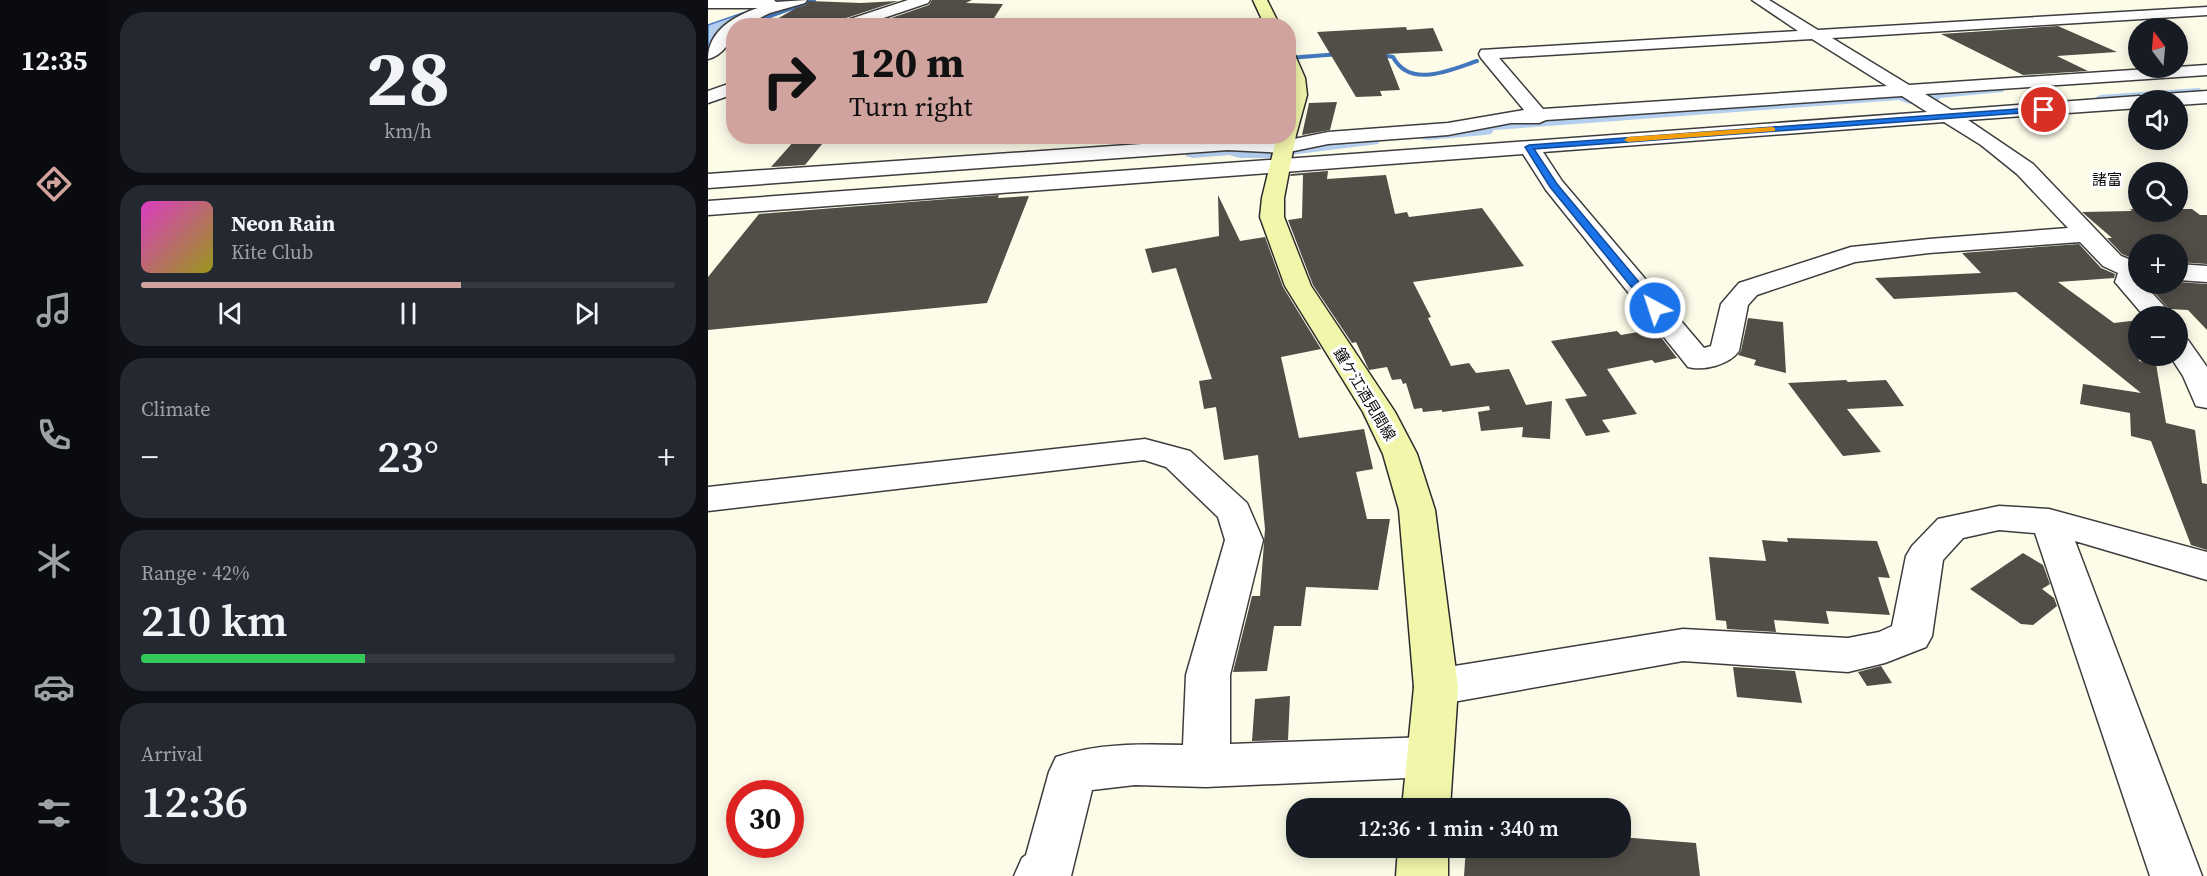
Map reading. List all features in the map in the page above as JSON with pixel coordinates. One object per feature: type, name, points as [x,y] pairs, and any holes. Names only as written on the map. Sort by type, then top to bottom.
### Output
[{"type":"main road","points":[[1260,0],[1269,18]]},
{"type":"main road","name":"鐘ケ江酒見間線","points":[[1296,72],[1300,94],[1296,108]]},
{"type":"main road","name":"鐘ケ江酒見間線","points":[[1284,149],[1273,198],[1272,217],[1298,286],[1379,412],[1400,454],[1417,510],[1436,687],[1427,798]]},
{"type":"main road","points":[[1422,876],[1423,858]]},
{"type":"street","points":[[868,18],[923,0]]},
{"type":"street","points":[[1759,0],[1988,141],[2025,170],[2112,261],[2128,268]]},
{"type":"street","points":[[2151,0],[2207,20]]},
{"type":"street","points":[[708,4],[794,2]]},
{"type":"street","points":[[752,18],[794,2]]},
{"type":"street","points":[[1539,117],[1487,54],[2207,11]]},
{"type":"street","points":[[708,54],[716,50],[726,34]]},
{"type":"street","points":[[708,182],[1228,144],[1284,149],[1328,138],[1449,129],[1511,117],[1539,117],[2207,70]]},
{"type":"street","points":[[708,97],[726,90]]},
{"type":"street","points":[[2188,98],[2207,97]]},
{"type":"street","points":[[708,208],[1284,149],[1529,147],[2128,103]]},
{"type":"street","points":[[1529,147],[1554,185],[1699,361],[1724,351],[1735,304],[1748,289],[1780,277],[1800,273],[1851,255],[1929,246],[2006,242],[2085,234]]},
{"type":"street","points":[[2188,273],[2207,274]]},
{"type":"street","points":[[2139,294],[2150,306]]},
{"type":"street","points":[[2188,361],[2198,376],[2207,399]]},
{"type":"street","points":[[708,499],[1145,449],[1178,459],[1234,512],[1244,540],[1208,675],[1206,765]]},
{"type":"street","points":[[1436,687],[1683,645],[1848,655],[1885,647],[1911,636],[1925,556],[1951,528],[1999,518],[2049,521],[2207,566]]},
{"type":"street","points":[[2049,521],[2176,876]]},
{"type":"street","points":[[1040,876],[1048,870],[1073,772],[1135,764],[1206,765],[1429,757]]},
{"type":"water","points":[[780,0],[793,0],[746,18],[728,18]]},
{"type":"water","points":[[726,19],[726,26],[719,31],[713,49],[708,51],[708,25]]},
{"type":"building","points":[[932,0],[972,0],[966,3],[1003,4],[994,18],[891,18],[929,5]]},
{"type":"building","points":[[809,1],[861,3],[898,1],[846,18],[779,18],[806,5]]},
{"type":"building","points":[[2058,26],[2117,52],[2057,56],[2088,71],[2023,75],[1941,34]]},
{"type":"building","points":[[1406,27],[1407,30],[1433,28],[1443,51],[1386,54],[1400,90],[1380,91],[1382,96],[1356,97],[1317,32]]},
{"type":"building","points":[[1337,102],[1330,130],[1302,135],[1309,103]]},
{"type":"building","points":[[791,144],[822,144],[805,165],[771,167]]},
{"type":"building","points":[[1328,171],[1327,179],[1386,175],[1395,214],[1407,212],[1409,217],[1482,208],[1524,266],[1413,282],[1431,317],[1428,318],[1451,366],[1469,363],[1476,373],[1509,369],[1526,405],[1552,401],[1550,439],[1522,437],[1523,427],[1481,431],[1478,412],[1490,410],[1489,406],[1442,412],[1442,410],[1423,412],[1422,408],[1414,409],[1406,383],[1403,384],[1401,379],[1392,380],[1387,367],[1369,370],[1356,342],[1352,343],[1313,285],[1288,220],[1302,218],[1303,175],[1290,176],[1291,174]]},
{"type":"building","points":[[999,195],[998,198],[1029,196],[987,303],[708,330],[708,277],[759,214]]},
{"type":"building","points":[[1218,195],[1240,241],[1265,237],[1283,287],[1321,349],[1281,357],[1299,438],[1364,429],[1373,469],[1356,472],[1367,519],[1390,519],[1378,590],[1306,587],[1301,626],[1274,626],[1267,671],[1233,672],[1252,596],[1260,596],[1265,529],[1258,455],[1224,460],[1216,407],[1204,409],[1199,381],[1212,379],[1176,268],[1152,273],[1145,249],[1219,236]]},
{"type":"building","points":[[2188,209],[2200,215],[2207,215],[2207,264],[2188,263],[2188,234],[2128,234],[2128,256],[2122,254],[2107,238],[2112,238],[2082,212],[2128,211],[2128,222],[2188,222]]},
{"type":"building","points":[[2079,244],[2101,268],[2115,274],[2114,278],[2058,282],[2114,323],[2128,321],[2128,366],[2156,366],[2166,423],[2195,430],[2202,483],[2207,484],[2207,550],[2191,545],[2151,441],[2131,436],[2130,413],[2080,404],[2083,384],[2141,393],[2016,292],[1894,299],[1875,278],[1981,273],[1962,253]]},
{"type":"building","points":[[2188,283],[2207,284],[2207,330],[2188,310],[2188,306],[2166,306],[2156,294],[2188,294]]},
{"type":"building","points":[[1748,318],[1783,322],[1786,373],[1754,365],[1756,360],[1738,355],[1741,351]]},
{"type":"building","points":[[1617,331],[1621,335],[1657,332],[1677,358],[1655,363],[1652,360],[1607,369],[1637,414],[1602,420],[1610,432],[1586,436],[1565,399],[1587,396],[1551,341]]},
{"type":"building","points":[[1846,380],[1848,382],[1886,380],[1904,406],[1847,409],[1881,452],[1843,456],[1788,383]]},
{"type":"building","points":[[1787,538],[1877,541],[1890,578],[1878,577],[1890,615],[1826,611],[1829,624],[1774,620],[1776,632],[1727,629],[1726,621],[1716,620],[1709,557],[1766,561],[1762,540],[1788,542]]},
{"type":"building","points":[[2023,553],[2043,565],[2050,584],[2042,589],[2054,598],[2057,606],[2033,625],[2021,624],[1970,589]]},
{"type":"building","points":[[1881,666],[1892,683],[1867,686],[1858,672]]},
{"type":"building","points":[[1733,667],[1795,671],[1802,703],[1737,697]]},
{"type":"building","points":[[1290,696],[1288,740],[1252,741],[1255,699]]},
{"type":"building","points":[[1631,838],[1696,843],[1700,876],[1464,876],[1465,858],[1631,858]]},
{"type":"waterway","points":[[764,18],[814,0]]},
{"type":"waterway","points":[[1296,57],[1340,54]]},
{"type":"waterway","points":[[1377,54],[1393,57],[1400,67],[1420,75],[1443,72],[1477,61]]},
{"type":"waterway","points":[[1428,135],[1485,130],[1486,125],[1902,95],[1908,99],[1932,98],[1925,94],[1997,89]]},
{"type":"waterway","points":[[2100,100],[2199,93]]},
{"type":"waterway","points":[[1193,152],[1230,149],[1240,152],[1267,152],[1371,140]]},
{"type":"slow traffic","points":[[1628,140],[1772,129]]},
{"type":"district","name":"諸富","points":[[2107,179]]},
{"type":"route","points":[[1655,308],[1554,185],[1529,147],[2044,110]]}]
